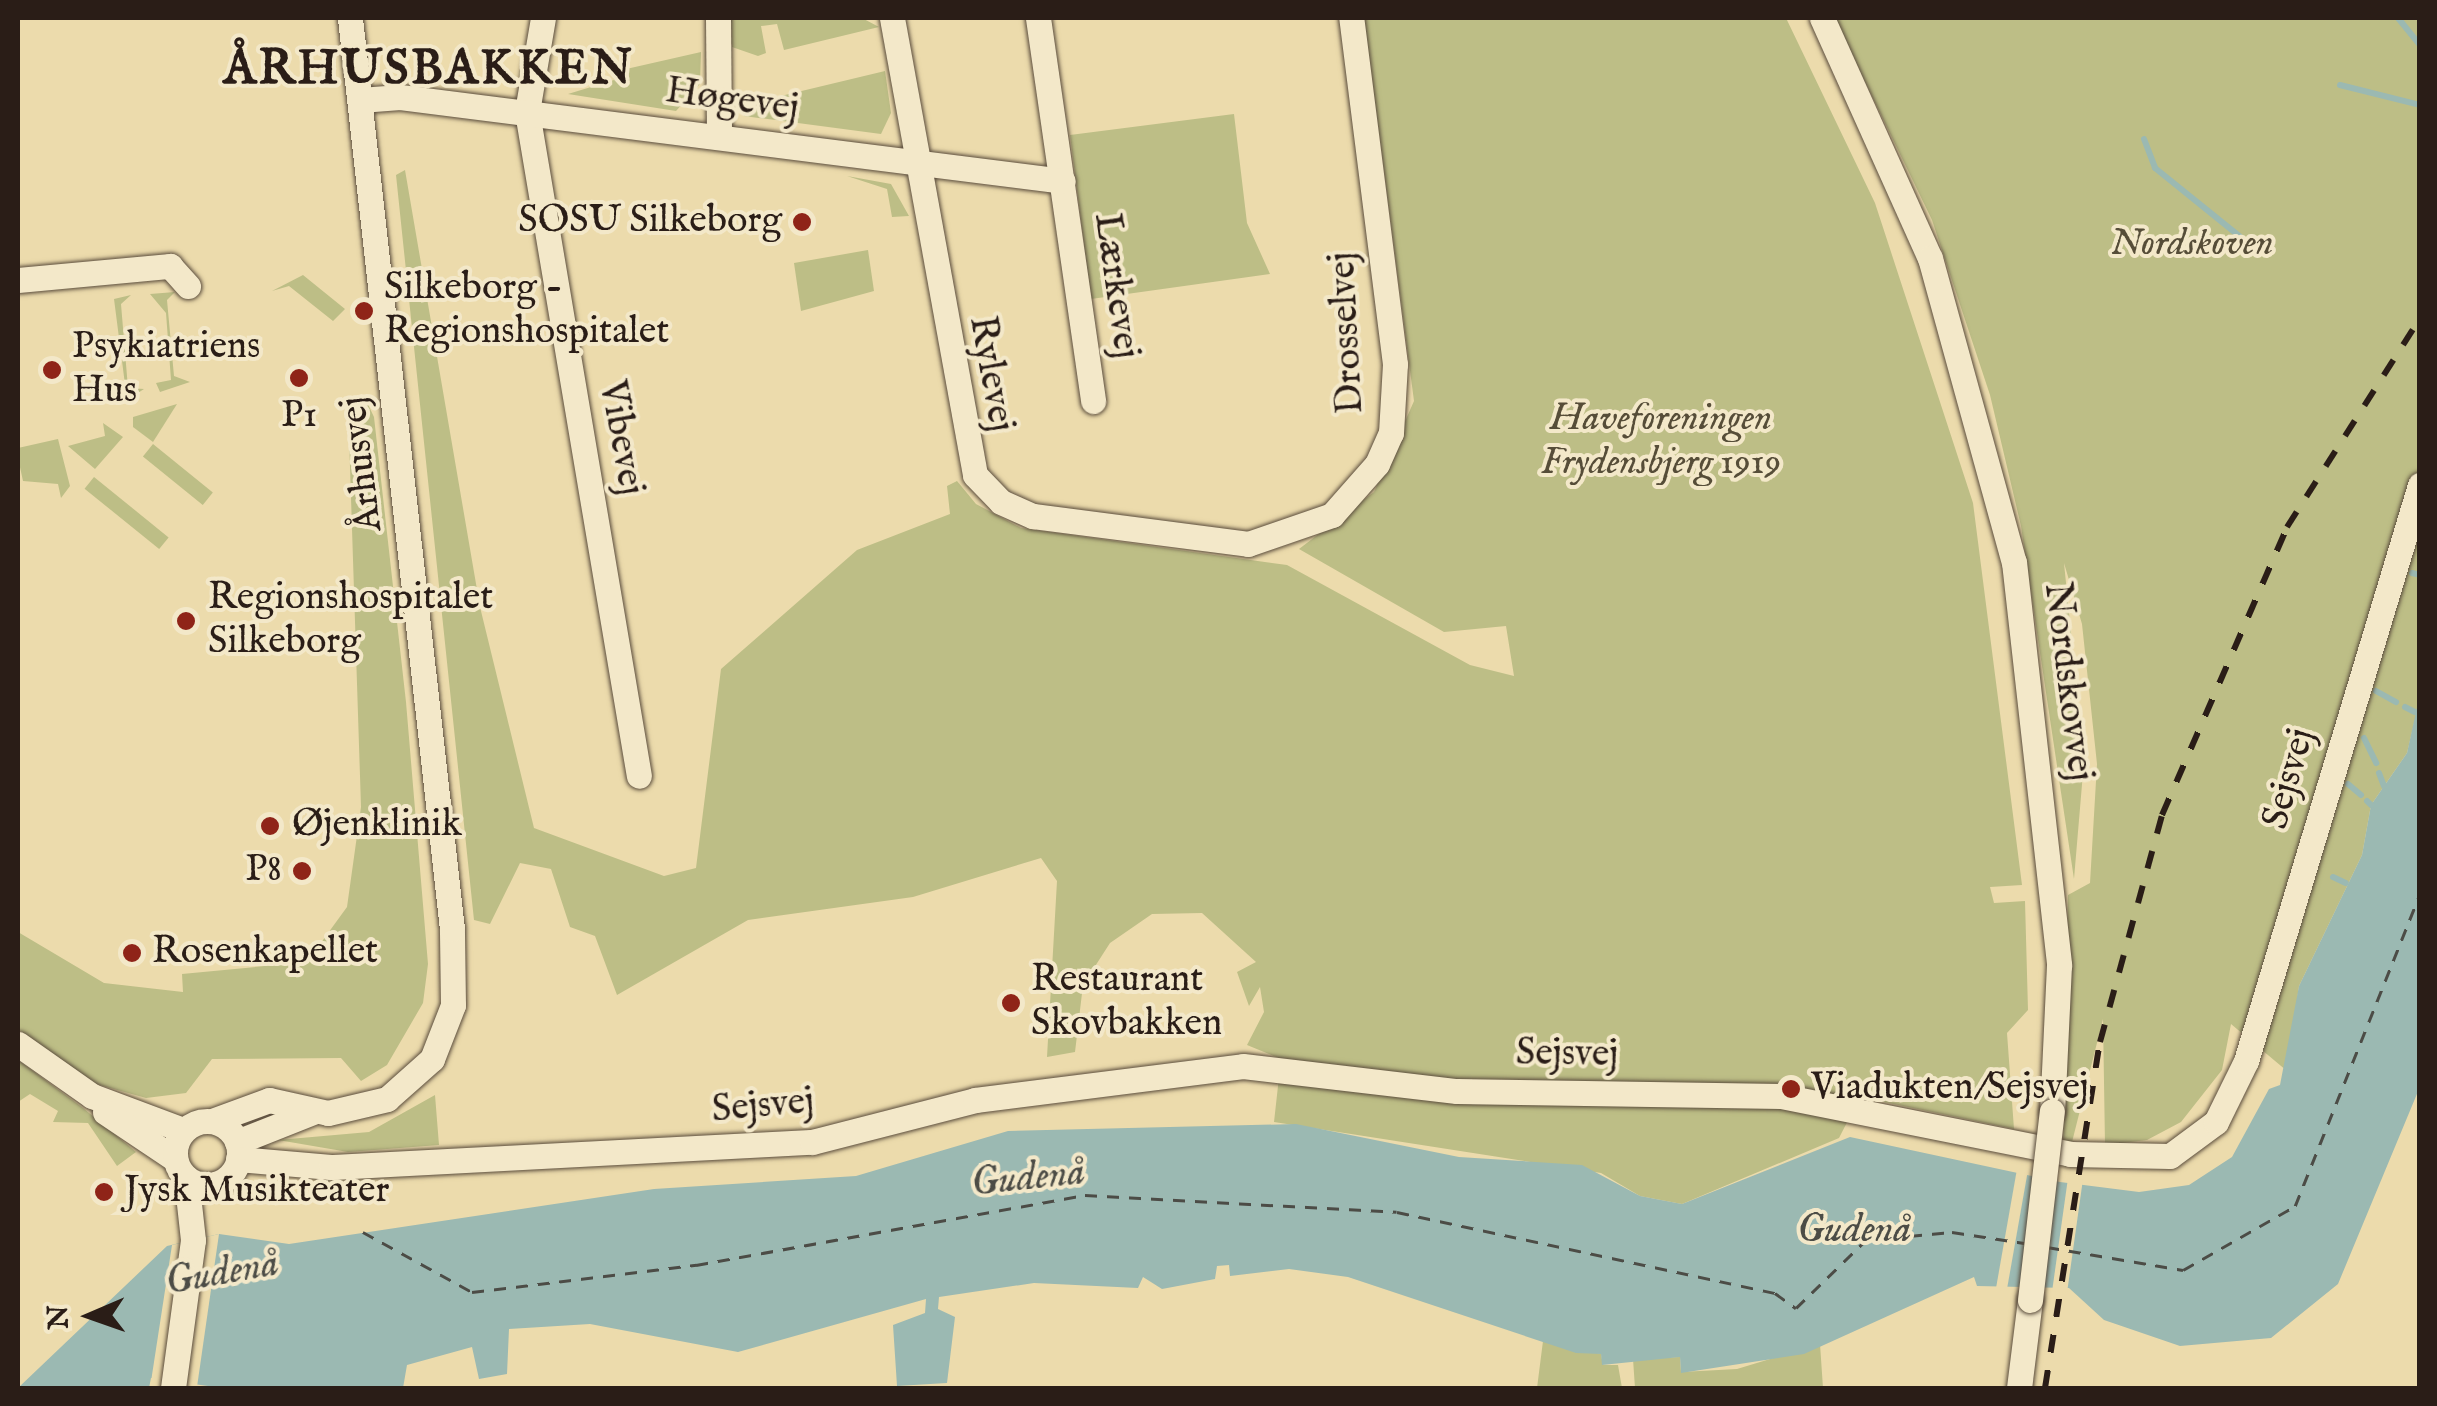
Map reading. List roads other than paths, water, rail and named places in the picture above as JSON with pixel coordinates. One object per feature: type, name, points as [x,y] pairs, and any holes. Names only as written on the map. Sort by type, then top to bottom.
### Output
[{"type":"street","name":"Århusvej","points":[[183,1130],[269,1100],[313,1112],[373,1105],[412,1082],[446,1034],[455,990],[350,18]]},
{"type":"street","name":"Vibevej","points":[[543,18],[527,112],[639,776]]},
{"type":"street","points":[[718,18],[718,138]]},
{"type":"street","name":"Rylevej","points":[[892,18],[965,454],[983,486],[1033,516],[1228,543]]},
{"type":"street","name":"Lærkevej","points":[[1038,18],[1093,401]]},
{"type":"street","name":"Drosselvej","points":[[1228,543],[1269,542],[1332,515],[1378,464],[1390,432],[1395,364],[1351,18]]},
{"type":"street","name":"Nordskovvej","points":[[1822,18],[1930,258],[1995,471],[2031,675],[2057,946],[2052,1112],[2020,1388]]},
{"type":"street","name":"Høgevej","points":[[360,100],[527,112],[916,164]]},
{"type":"street","name":"Lærkevej","points":[[916,164],[1063,181]]},
{"type":"street","points":[[18,280],[170,266],[188,286]]},
{"type":"street","name":"Sejsvej","points":[[180,1168],[234,1160],[331,1167],[812,1142],[974,1100],[1243,1066],[1456,1091],[1781,1096],[2081,1156],[2170,1156],[2216,1122],[2246,1061],[2420,486]]},
{"type":"street","points":[[18,1044],[92,1096],[180,1168]]},
{"type":"street","points":[[92,1096],[183,1130],[180,1168],[193,1240],[172,1388]]},
{"type":"street","name":"Århusvej","points":[[234,1160],[313,1112]]},
{"type":"street","points":[[193,1240],[234,1160],[212,1121]]},
{"type":"water","name":"Gudenå","points":[[2419,698],[2419,1089],[2338,1284],[2271,1338],[2180,1346],[2104,1320],[2069,1288],[1977,1286],[1974,1277],[1804,1354],[1681,1373],[1680,1357],[1602,1365],[1601,1354],[1576,1353],[1348,1277],[1289,1269],[1230,1276],[1229,1265],[1217,1266],[1215,1279],[1162,1289],[1143,1277],[1138,1288],[1034,1283],[939,1297],[938,1309],[955,1317],[947,1383],[897,1386],[893,1325],[925,1313],[926,1299],[738,1352],[590,1324],[509,1329],[507,1374],[479,1379],[472,1347],[407,1365],[403,1388],[222,1388],[151,1378],[149,1388],[18,1388],[167,1246],[219,1234],[289,1244],[654,1189],[856,1176],[1008,1131],[1296,1124],[1459,1157],[1582,1165],[1640,1196],[1682,1204],[1850,1137],[2060,1182],[2139,1192],[2189,1185],[2232,1157],[2269,1089],[2280,1085],[2299,986],[2362,855],[2371,805],[2407,753]]},
{"type":"waterway","points":[[2398,18],[2420,45]]},
{"type":"waterway","points":[[2340,85],[2420,105]]},
{"type":"waterway","points":[[2144,139],[2155,168],[2258,251]]},
{"type":"waterway","points":[[2412,573],[2420,575]]},
{"type":"waterway","points":[[2376,691],[2396,702]]},
{"type":"waterway","points":[[2405,707],[2415,712]]},
{"type":"waterway","points":[[2364,738],[2376,763]]},
{"type":"waterway","points":[[2379,773],[2384,786]]},
{"type":"waterway","points":[[2348,784],[2361,795]]},
{"type":"waterway","points":[[2367,801],[2371,805]]},
{"type":"waterway","points":[[2333,877],[2346,883]]},
{"type":"railway","points":[[2045,1388],[2100,1042],[2162,815],[2287,527],[2420,318]]},
{"type":"place","name":"SOSU Silkeborg","points":[[802,222]]},
{"type":"place","name":"Silkeborg - Regionshospitalet","points":[[364,311]]},
{"type":"place","name":"Psykiatriens Hus","points":[[52,370]]},
{"type":"place","name":"P1","points":[[299,378]]},
{"type":"place","name":"Regionshospitalet Silkeborg","points":[[186,621]]},
{"type":"place","name":"Øjenklinik","points":[[270,826]]},
{"type":"place","name":"P8","points":[[302,871]]},
{"type":"place","name":"Rosenkapellet","points":[[132,953]]},
{"type":"place","name":"Restaurant Skovbakken","points":[[1011,1003]]},
{"type":"place","name":"Viadukten/Sejsvej","points":[[1791,1089]]},
{"type":"place","name":"Jysk Musikteater","points":[[104,1192]]},
{"type":"district","name":"ÅRHUSBAKKEN","points":[[429,71]]},
{"type":"park label","name":"Nordskoven","points":[[2192,245]]},
{"type":"park label","name":"Haveforeningen Frydensbjerg 1919","points":[[1661,442]]}]
